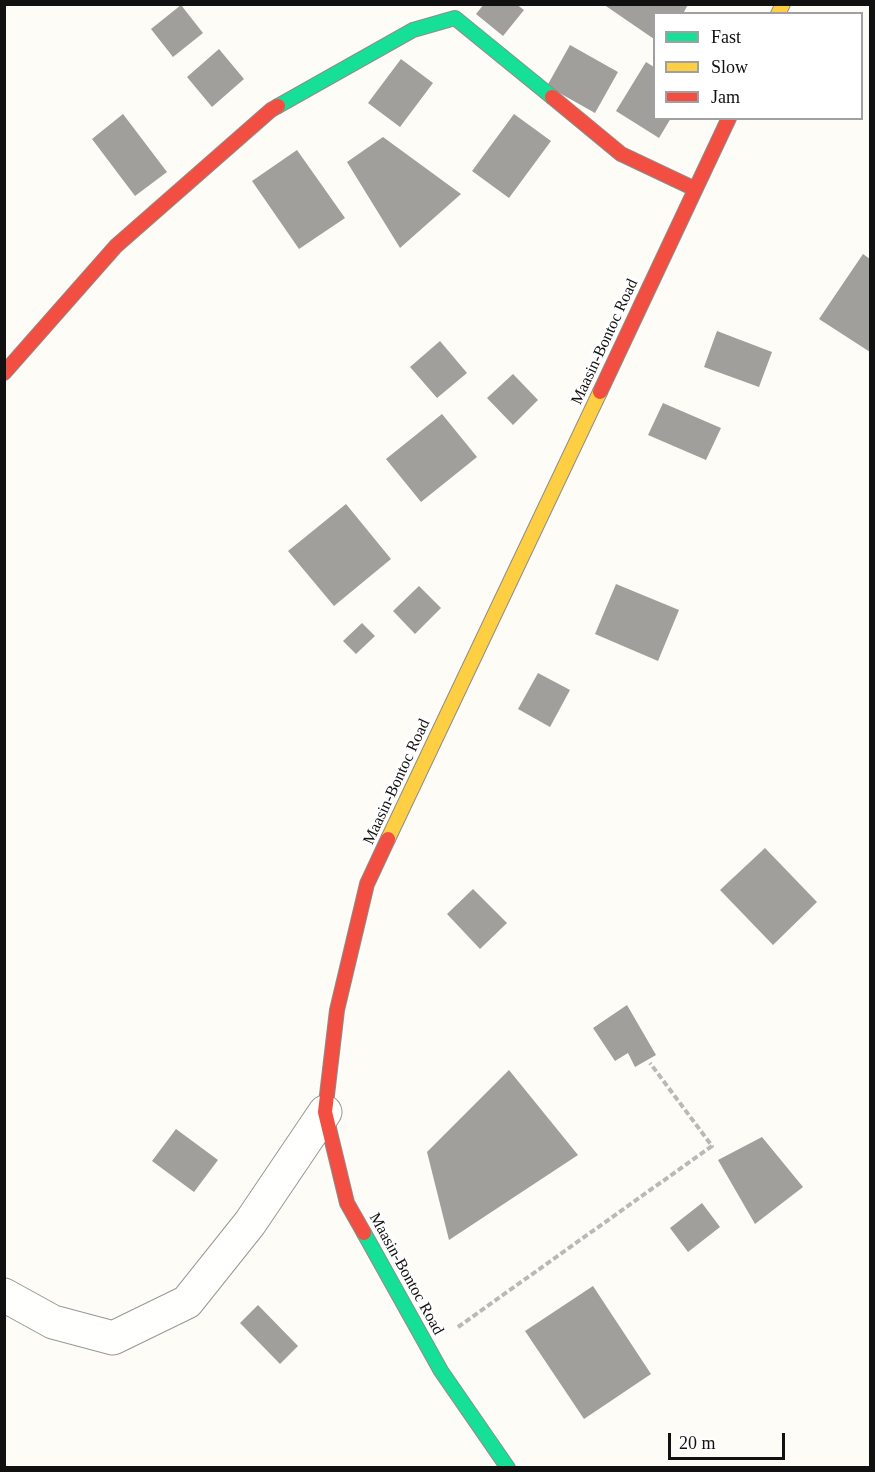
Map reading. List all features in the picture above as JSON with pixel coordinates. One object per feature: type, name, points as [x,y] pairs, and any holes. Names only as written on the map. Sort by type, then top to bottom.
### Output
[{"type":"main road","points":[[4,373],[116,246],[271,110],[413,30],[455,18],[621,154],[695,189]]},
{"type":"main road","name":"Maasin-Bontoc Road","points":[[508,1467],[441,1371],[347,1203],[325,1112],[337,1010],[367,884],[728,120]]},
{"type":"street","points":[[4,1295],[53,1322],[113,1338],[187,1302],[250,1223],[325,1112]]},
{"type":"path","points":[[428,1348],[712,1146],[650,1063]]},
{"type":"building","points":[[484,4],[516,4],[524,10],[503,36],[476,14]]},
{"type":"building","points":[[603,4],[688,4],[684,12],[653,12],[653,38]]},
{"type":"building","points":[[181,5],[203,33],[173,57],[151,29]]},
{"type":"building","points":[[570,45],[618,72],[595,113],[547,86]]},
{"type":"building","points":[[219,49],[244,79],[212,107],[187,77]]},
{"type":"building","points":[[401,59],[433,83],[400,127],[368,103]]},
{"type":"building","points":[[646,62],[653,66],[653,120],[670,120],[659,138],[616,111]]},
{"type":"building","points":[[123,114],[167,172],[135,196],[92,139]]},
{"type":"building","points":[[514,114],[551,141],[509,198],[472,171]]},
{"type":"building","points":[[383,137],[461,194],[400,248],[347,162]]},
{"type":"building","points":[[297,150],[345,218],[299,249],[252,181]]},
{"type":"building","points":[[863,254],[870,259],[870,352],[819,319]]},
{"type":"building","points":[[717,331],[772,352],[759,387],[704,367]]},
{"type":"building","points":[[440,341],[467,373],[437,398],[410,367]]},
{"type":"building","points":[[513,374],[538,400],[513,425],[487,398]]},
{"type":"building","points":[[663,403],[721,428],[706,460],[648,435]]},
{"type":"building","points":[[442,414],[477,457],[421,502],[386,459]]},
{"type":"building","points":[[346,504],[391,559],[334,606],[288,551]]},
{"type":"building","points":[[616,584],[679,610],[658,661],[595,634]]},
{"type":"building","points":[[419,586],[441,608],[415,634],[393,611]]},
{"type":"building","points":[[362,623],[375,636],[356,654],[343,641]]},
{"type":"building","points":[[538,673],[570,690],[550,727],[518,709]]},
{"type":"building","points":[[765,848],[817,902],[773,945],[720,890]]},
{"type":"building","points":[[473,889],[507,923],[480,949],[447,914]]},
{"type":"building","points":[[627,1005],[656,1055],[635,1067],[628,1053],[615,1061],[593,1028]]},
{"type":"building","points":[[509,1070],[578,1155],[449,1240],[427,1152]]},
{"type":"building","points":[[176,1129],[218,1160],[194,1192],[152,1161]]},
{"type":"building","points":[[762,1137],[803,1187],[755,1224],[718,1160]]},
{"type":"building","points":[[702,1203],[720,1227],[688,1252],[670,1228]]},
{"type":"building","points":[[593,1286],[651,1374],[584,1419],[525,1331]]},
{"type":"building","points":[[258,1305],[298,1346],[280,1364],[240,1323]]},
{"type":"traffic: fast","points":[[278,106],[413,30],[455,18],[552,97]]},
{"type":"traffic: fast","points":[[364,1233],[441,1371],[508,1468]]},
{"type":"traffic: slow","points":[[779,12],[783,4]]},
{"type":"traffic: slow","points":[[388,839],[600,392]]},
{"type":"traffic: jam","points":[[552,97],[621,154],[695,189]]},
{"type":"traffic: jam","points":[[4,373],[116,246],[278,106]]},
{"type":"traffic: jam","points":[[600,392],[728,120]]},
{"type":"traffic: jam","points":[[364,1233],[347,1203],[325,1112],[337,1010],[367,884],[388,839]]}]
